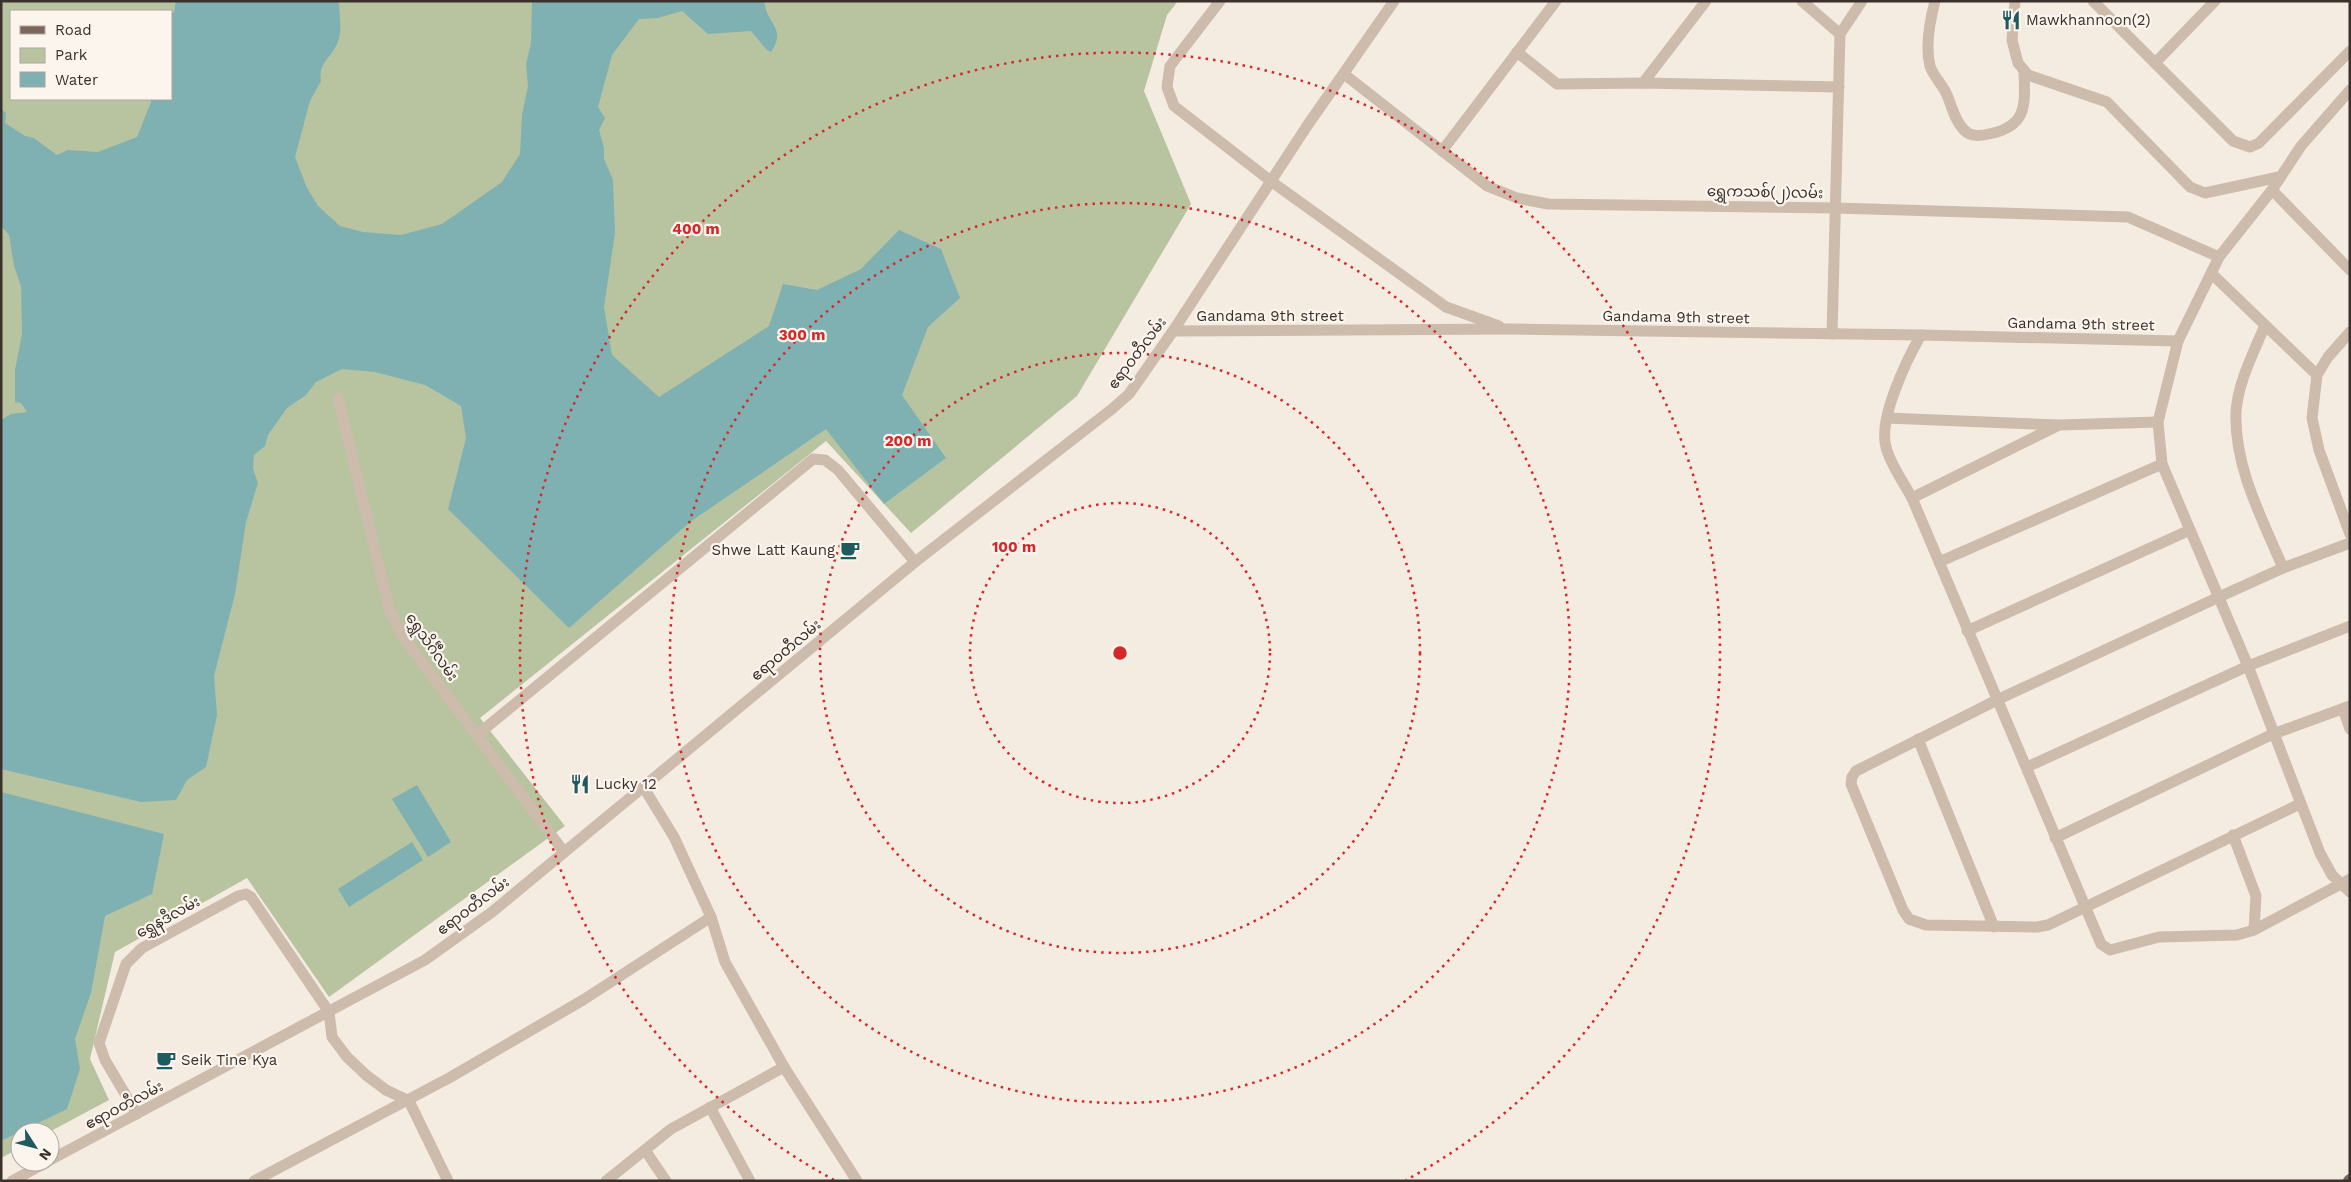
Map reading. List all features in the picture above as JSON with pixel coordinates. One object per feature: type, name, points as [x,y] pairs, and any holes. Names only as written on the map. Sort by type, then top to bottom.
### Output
[{"type":"street","points":[[1220,1],[1170,66],[1167,87],[1174,106],[1272,182],[1446,307],[1509,329]]},
{"type":"street","name":"ဧရာဝတီလမ်း","points":[[60,1155],[425,960],[492,912],[915,562],[1112,409],[1129,394],[1173,331],[1394,1]]},
{"type":"street","points":[[1442,151],[1556,1]]},
{"type":"street","points":[[1643,83],[1706,1]]},
{"type":"street","points":[[1802,1],[1840,34]]},
{"type":"street","points":[[1832,334],[1840,34],[1862,1]]},
{"type":"street","points":[[1935,1],[1929,44],[1930,66],[1941,83],[1955,116],[1964,130],[1979,136],[2006,130],[2018,120],[2025,103],[2024,71]]},
{"type":"street","points":[[2015,1],[2012,40],[2018,63],[2024,71],[2028,75],[2054,86],[2107,102],[2190,187],[2206,194],[2279,176]]},
{"type":"street","points":[[2093,1],[2232,141],[2250,148],[2264,138],[2350,51]]},
{"type":"street","points":[[2154,63],[2215,1]]},
{"type":"street","points":[[1517,52],[1557,84],[1643,83],[1839,87]]},
{"type":"street","name":"ရွှေကသစ်(၂)လမ်း","points":[[1344,74],[1487,186],[1517,198],[1548,204],[1836,208],[2128,217],[2219,257]]},
{"type":"street","points":[[2350,90],[2301,146],[2279,176],[2272,190],[2219,257],[2178,341],[2158,422],[2162,464],[2248,666],[2320,853],[2332,875],[2345,882],[2350,892]]},
{"type":"street","points":[[2272,190],[2346,257],[2350,270]]},
{"type":"street","points":[[2212,274],[2317,375]]},
{"type":"street","points":[[2264,324],[2242,380],[2236,411],[2240,461],[2253,498],[2283,568]]},
{"type":"street","name":"Gandama 9th street","points":[[1173,331],[1509,329],[2178,341]]},
{"type":"street","points":[[2350,332],[2328,357],[2317,375],[2312,418],[2319,450],[2350,534]]},
{"type":"street","points":[[1921,335],[1904,366],[1887,418],[1885,446],[1912,498],[1967,631],[1999,699],[2100,944],[2110,950],[2159,937],[2237,935],[2254,930],[2345,882]]},
{"type":"street","name":"ရွှေသိင်္ဂီလမ်း","points":[[338,398],[390,612],[404,638],[564,852]]},
{"type":"street","points":[[1887,418],[2059,425],[2158,422]]},
{"type":"street","points":[[1912,498],[2059,425]]},
{"type":"street","points":[[477,735],[813,459],[825,460],[838,470],[915,562]]},
{"type":"street","points":[[1939,562],[2162,464]]},
{"type":"street","points":[[1967,631],[2190,530]]},
{"type":"street","points":[[2300,804],[2048,925],[1926,925],[1909,919],[1851,784],[1852,777],[1856,771],[1999,699],[2283,568],[2350,543]]},
{"type":"street","points":[[2027,767],[2248,666],[2350,626]]},
{"type":"street","points":[[2055,838],[2273,734],[2346,708],[2350,729]]},
{"type":"street","points":[[1918,739],[1994,926]]},
{"type":"street","points":[[644,788],[674,838],[711,917],[726,962],[784,1067],[857,1181]]},
{"type":"street","points":[[2233,835],[2256,896],[2254,930]]},
{"type":"street","name":"ရွှေနဒီလမ်း","points":[[137,1114],[105,1060],[99,1043],[126,964],[142,948],[238,896],[246,894],[251,897],[329,1012]]},
{"type":"street","points":[[254,1181],[409,1101],[582,1000],[711,917]]},
{"type":"street","points":[[329,1012],[332,1037],[347,1057],[386,1090],[409,1101],[448,1181]]},
{"type":"street","points":[[606,1181],[671,1129],[784,1067]]},
{"type":"street","points":[[710,1107],[750,1181]]},
{"type":"street","points":[[645,1150],[666,1181]]},
{"type":"street","name":"ဧရာဝတီလမ်း","points":[[12,1181],[29,1172]]},
{"type":"green space","points":[[1,1],[1178,1],[1167,15],[1144,91],[1191,204],[1077,396],[911,533],[826,441],[480,718],[565,826],[329,997],[247,878],[115,952],[90,1059],[109,1100],[60,1126],[60,1122],[10,1122],[10,1153],[1,1158]]},
{"type":"water","points":[[176,1],[339,1],[339,38],[334,50],[324,64],[320,74],[321,81],[310,101],[295,157],[307,188],[318,206],[340,226],[363,232],[401,235],[442,224],[502,182],[520,154],[522,115],[528,86],[526,64],[531,43],[532,1],[764,1],[777,32],[775,44],[771,52],[766,49],[751,31],[708,34],[682,11],[658,18],[639,19],[612,55],[598,107],[605,118],[599,130],[604,148],[604,159],[613,180],[615,233],[604,307],[612,355],[659,397],[769,326],[783,284],[817,290],[861,269],[899,230],[941,249],[960,298],[928,327],[902,395],[946,458],[884,504],[826,429],[690,522],[569,628],[448,509],[466,438],[461,406],[425,385],[375,372],[342,369],[316,382],[306,395],[287,408],[268,435],[265,446],[254,455],[253,469],[258,483],[246,522],[235,594],[214,676],[217,715],[206,767],[187,780],[176,800],[141,802],[1,769],[1,420],[11,414],[27,412],[21,403],[15,402],[15,370],[22,334],[21,286],[14,266],[9,235],[1,226],[1,109],[6,113],[5,123],[25,136],[34,138],[57,155],[68,150],[98,152],[137,137],[150,100],[172,100],[172,13]]},
{"type":"water","points":[[417,785],[451,842],[428,857],[392,799]]},
{"type":"water","points":[[1,792],[164,834],[152,894],[105,916],[91,993],[75,1039],[80,1069],[67,1109],[40,1122],[10,1122],[10,1137],[1,1141]]},
{"type":"water","points":[[412,842],[423,860],[349,907],[338,889]]},
{"type":"place","name":"Mawkhannoon(2)","points":[[2011,20]]},
{"type":"place","name":"Shwe Latt Kaung","points":[[850,550]]},
{"type":"place","name":"Lucky 12","points":[[580,784]]},
{"type":"place","name":"Seik Tine Kya","points":[[166,1060]]}]
